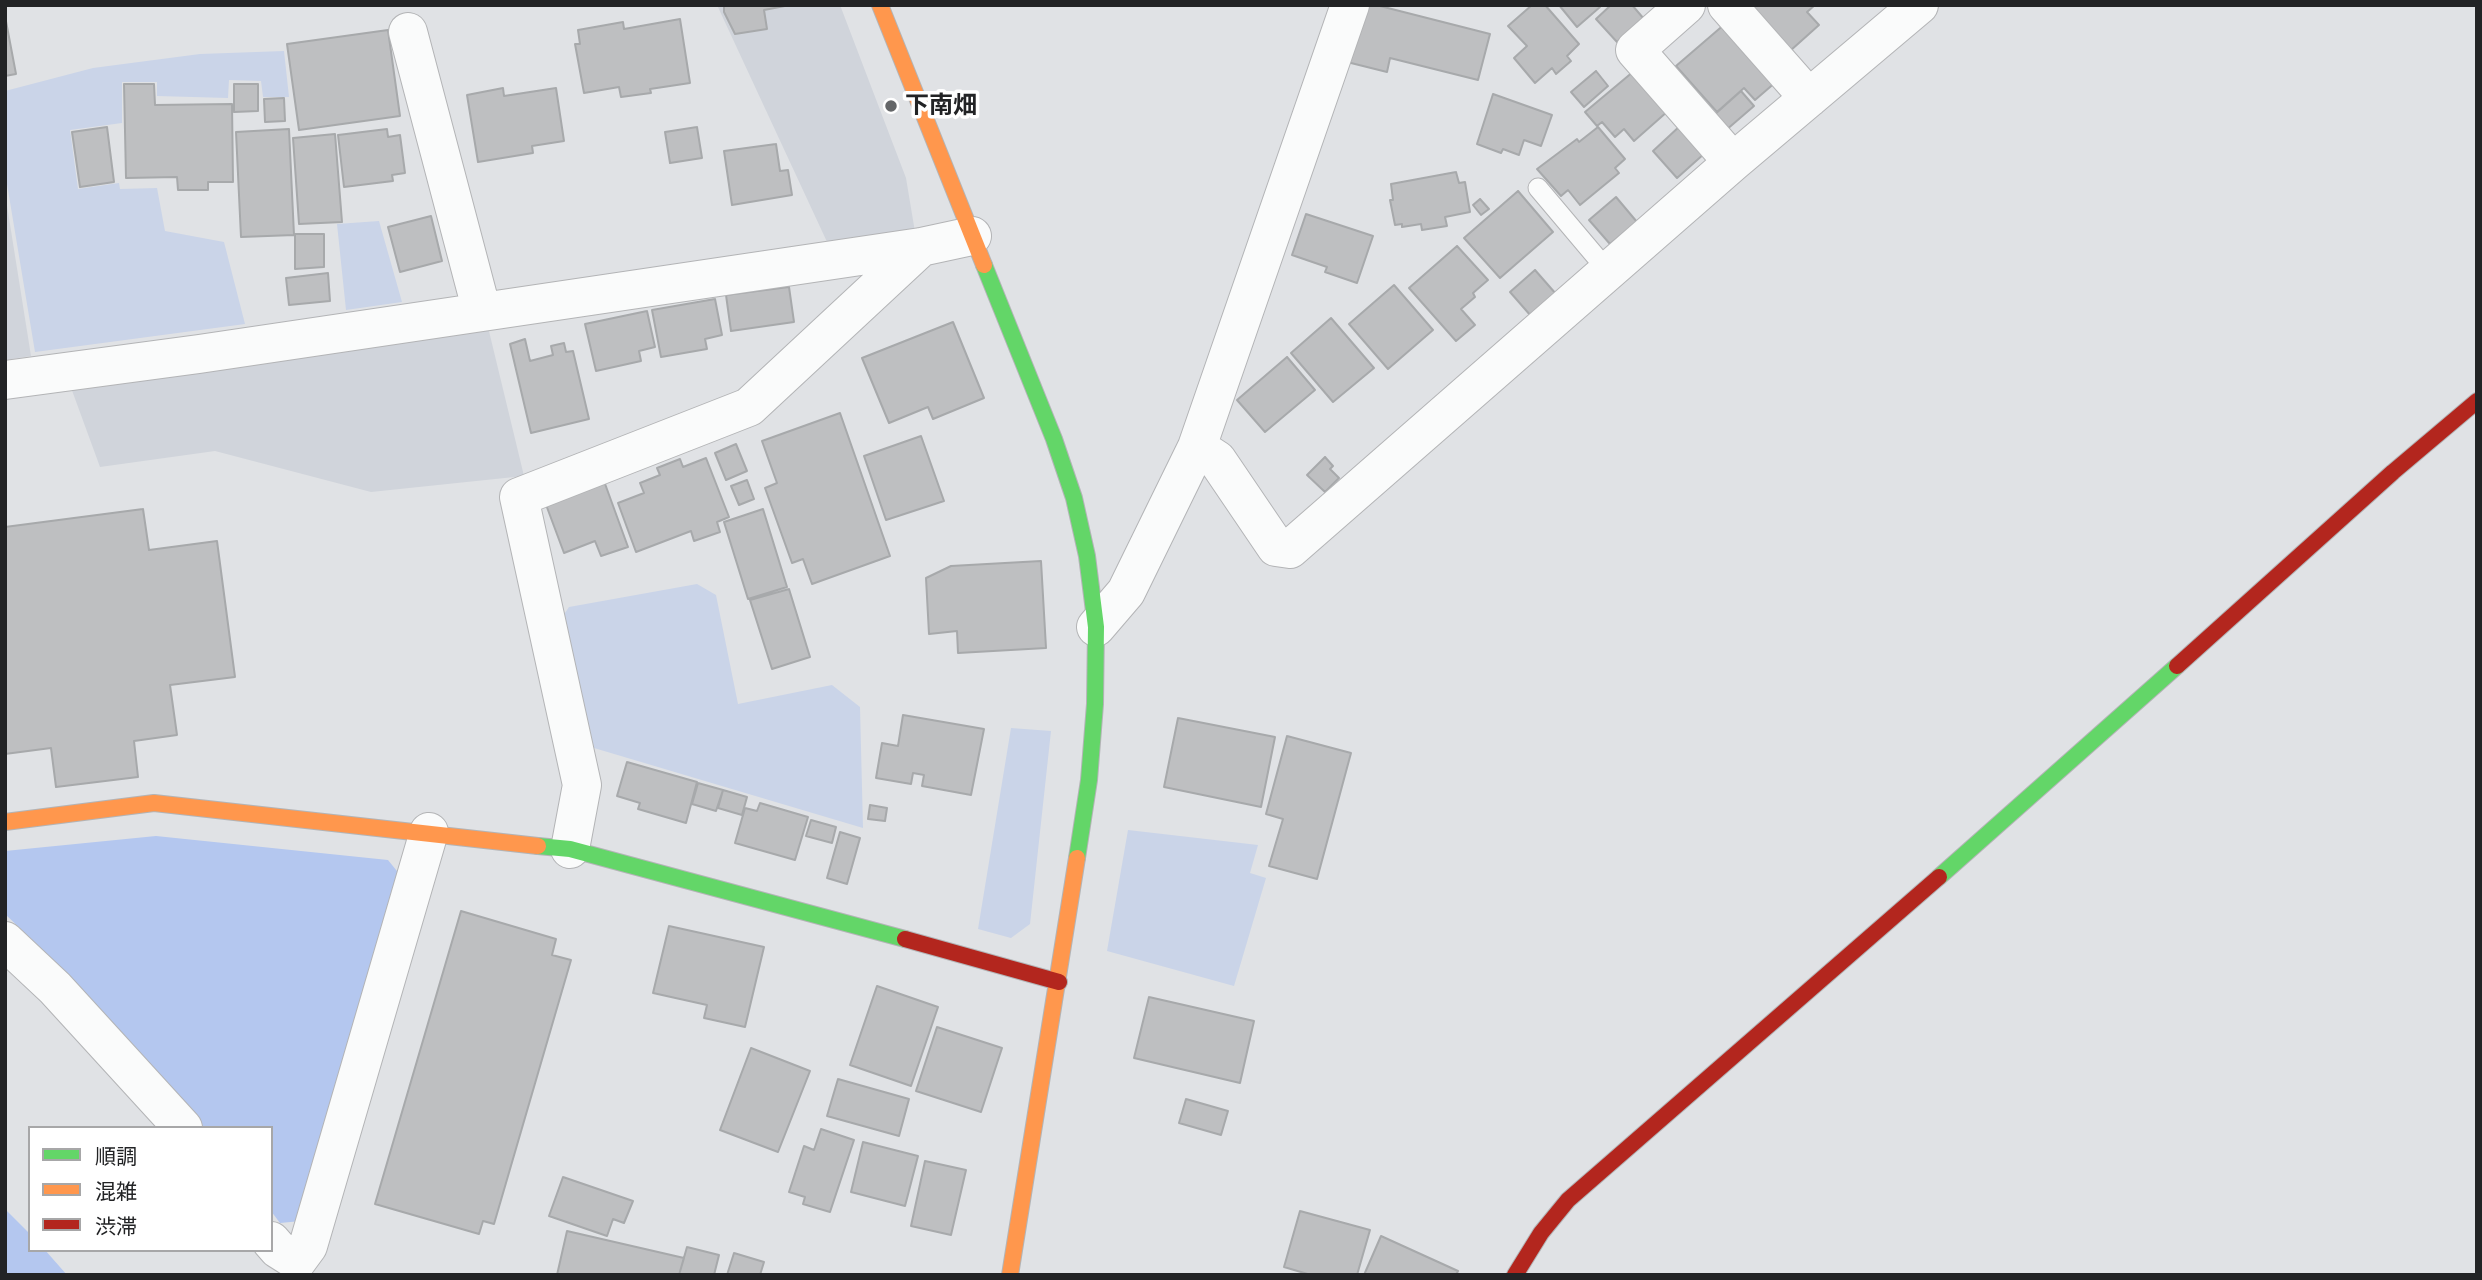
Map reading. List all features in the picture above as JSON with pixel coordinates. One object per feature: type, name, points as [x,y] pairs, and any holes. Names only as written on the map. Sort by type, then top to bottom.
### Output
[{"type":"street","points":[[880,5],[1054,439],[1074,498],[1087,556],[1096,627],[1095,704],[1089,780],[1059,982],[1010,1275]]},
{"type":"street","points":[[1096,627],[1126,592],[1197,447],[1350,5]]},
{"type":"street","points":[[1686,5],[1635,50],[1733,162]]},
{"type":"street","points":[[1727,5],[1809,98]]},
{"type":"street","points":[[1197,447],[1217,460],[1276,547],[1290,549],[1733,162],[1919,5]]},
{"type":"street","points":[[408,32],[482,312]]},
{"type":"street","points":[[5,380],[199,354],[921,247],[972,236]]},
{"type":"street","points":[[570,849],[582,785],[519,497],[749,407],[921,247]]},
{"type":"street","points":[[1516,1275],[1541,1233],[1568,1200],[2007,818],[2393,472],[2477,401]]},
{"type":"street","points":[[5,822],[154,803],[570,849],[1059,982]]},
{"type":"street","points":[[273,1243],[297,1261],[308,1246],[429,832]]},
{"type":"street","points":[[5,941],[55,988],[181,1126]]},
{"type":"lane","points":[[1538,188],[1608,271]]},
{"type":"shaded area","points":[[717,5],[840,5],[906,178],[915,232],[828,244]]},
{"type":"shaded area","points":[[284,51],[289,97],[263,97],[261,81],[229,80],[228,98],[157,96],[157,82],[122,82],[122,123],[70,130],[78,189],[119,183],[120,189],[157,188],[165,231],[224,242],[245,324],[35,352],[5,172],[5,91],[93,68],[200,54]]},
{"type":"shaded area","points":[[5,193],[31,356],[5,360]]},
{"type":"shaded area","points":[[379,221],[402,302],[346,310],[337,224]]},
{"type":"shaded area","points":[[488,327],[524,476],[371,492],[215,451],[100,467],[70,385]]},
{"type":"shaded area","points":[[697,584],[716,595],[738,704],[832,685],[860,707],[863,828],[594,748],[563,616],[569,607]]},
{"type":"shaded area","points":[[1011,728],[1051,731],[1030,924],[1011,938],[978,929]]},
{"type":"shaded area","points":[[1128,830],[1258,845],[1250,873],[1266,878],[1234,986],[1107,951]]},
{"type":"water","points":[[156,836],[388,860],[401,876],[301,1221],[280,1223],[273,1214],[273,1126],[203,1126],[69,975],[5,914],[5,851]]},
{"type":"water","points":[[5,1209],[28,1232],[28,1252],[47,1252],[67,1275],[5,1275]]},
{"type":"building","points":[[724,5],[790,5],[764,10],[767,29],[735,34],[724,12]]},
{"type":"building","points":[[1362,5],[1376,5],[1490,34],[1478,80],[1390,58],[1387,72],[1347,62]]},
{"type":"building","points":[[1532,5],[1545,5],[1579,44],[1567,56],[1571,61],[1556,74],[1552,68],[1535,83],[1514,58],[1527,46],[1508,26]]},
{"type":"building","points":[[1559,5],[1599,5],[1600,7],[1577,27]]},
{"type":"building","points":[[1611,5],[1632,5],[1644,19],[1617,42],[1596,19]]},
{"type":"building","points":[[1751,5],[1815,5],[1807,12],[1819,25],[1790,51]]},
{"type":"building","points":[[5,16],[16,74],[5,76]]},
{"type":"building","points":[[680,19],[690,83],[621,97],[619,87],[584,93],[575,44],[580,44],[578,30],[623,22],[624,29]]},
{"type":"building","points":[[1726,23],[1777,81],[1755,100],[1744,88],[1717,112],[1676,66]]},
{"type":"building","points":[[388,30],[400,116],[299,130],[287,44]]},
{"type":"building","points":[[1596,71],[1608,86],[1584,107],[1571,92]]},
{"type":"building","points":[[1634,71],[1668,111],[1634,141],[1624,129],[1615,137],[1602,122],[1597,126],[1585,112]]},
{"type":"building","points":[[124,84],[154,84],[155,105],[232,104],[233,182],[208,182],[208,190],[178,190],[177,177],[126,178]]},
{"type":"building","points":[[234,84],[258,84],[258,111],[234,112]]},
{"type":"building","points":[[503,88],[504,96],[556,88],[564,141],[532,146],[533,153],[478,162],[467,95]]},
{"type":"building","points":[[1741,91],[1754,106],[1725,131],[1713,116]]},
{"type":"building","points":[[1493,94],[1552,115],[1541,146],[1524,140],[1519,155],[1503,149],[1501,153],[1477,144]]},
{"type":"building","points":[[284,98],[285,121],[265,122],[264,99]]},
{"type":"building","points":[[1681,125],[1705,153],[1677,178],[1653,151]]},
{"type":"building","points":[[107,127],[114,182],[80,187],[72,132]]},
{"type":"building","points":[[697,127],[702,158],[670,163],[665,132]]},
{"type":"building","points":[[1598,127],[1625,159],[1615,168],[1619,173],[1580,205],[1568,190],[1561,196],[1537,169]]},
{"type":"building","points":[[289,129],[294,235],[241,237],[236,132]]},
{"type":"building","points":[[387,129],[388,137],[400,135],[405,173],[392,175],[393,181],[344,187],[338,135]]},
{"type":"building","points":[[335,134],[342,222],[299,224],[293,138]]},
{"type":"building","points":[[776,144],[780,171],[788,170],[792,195],[732,205],[724,151]]},
{"type":"building","points":[[1456,172],[1459,183],[1465,182],[1470,212],[1445,217],[1447,226],[1422,230],[1421,224],[1402,227],[1402,224],[1395,225],[1390,200],[1393,200],[1391,184]]},
{"type":"building","points":[[1518,191],[1553,232],[1500,278],[1464,238]]},
{"type":"building","points":[[1616,197],[1637,222],[1610,244],[1589,220]]},
{"type":"building","points":[[1480,199],[1489,209],[1481,215],[1473,205]]},
{"type":"building","points":[[1306,214],[1373,236],[1357,283],[1325,272],[1327,267],[1292,255]]},
{"type":"building","points":[[431,216],[442,261],[400,272],[388,227]]},
{"type":"building","points":[[295,234],[324,234],[324,267],[295,269]]},
{"type":"building","points":[[1457,246],[1488,280],[1473,293],[1475,297],[1461,309],[1475,325],[1456,341],[1409,288]]},
{"type":"building","points":[[1535,270],[1556,294],[1531,316],[1510,292]]},
{"type":"building","points":[[328,273],[330,301],[289,305],[286,278]]},
{"type":"building","points":[[1394,285],[1433,330],[1388,369],[1349,324]]},
{"type":"building","points":[[789,287],[794,322],[731,331],[726,295]]},
{"type":"building","points":[[715,299],[722,335],[705,339],[707,349],[661,357],[652,310]]},
{"type":"building","points":[[647,311],[655,347],[639,351],[641,361],[596,371],[585,324]]},
{"type":"building","points":[[1331,318],[1374,368],[1333,402],[1291,353]]},
{"type":"building","points":[[953,322],[984,398],[933,419],[928,407],[889,423],[862,358]]},
{"type":"building","points":[[525,339],[530,361],[553,355],[551,346],[564,343],[566,352],[573,351],[589,419],[531,433],[510,344]]},
{"type":"building","points":[[1287,357],[1315,390],[1265,432],[1237,400]]},
{"type":"building","points":[[840,413],[890,556],[812,584],[803,559],[792,563],[765,488],[777,483],[762,441]]},
{"type":"building","points":[[921,436],[944,501],[886,520],[864,456]]},
{"type":"building","points":[[736,444],[747,471],[726,480],[715,453]]},
{"type":"building","points":[[1325,457],[1333,466],[1330,469],[1339,478],[1325,492],[1307,475]]},
{"type":"building","points":[[706,458],[729,517],[717,522],[720,532],[694,541],[691,531],[636,552],[618,503],[644,493],[640,483],[660,475],[657,468],[680,459],[683,467]]},
{"type":"building","points":[[747,480],[754,499],[739,505],[731,486]]},
{"type":"building","points":[[604,481],[628,547],[601,556],[595,541],[564,553],[545,502]]},
{"type":"building","points":[[143,509],[149,550],[217,541],[235,677],[170,685],[177,735],[134,741],[138,777],[56,787],[51,748],[5,754],[5,527]]},
{"type":"building","points":[[763,509],[787,587],[748,599],[724,522]]},
{"type":"building","points":[[1041,561],[1046,648],[958,653],[957,631],[929,634],[926,578],[951,566]]},
{"type":"building","points":[[789,589],[810,657],[772,669],[750,600]]},
{"type":"building","points":[[903,715],[984,729],[971,795],[922,786],[924,775],[913,773],[911,784],[876,778],[882,743],[898,746]]},
{"type":"building","points":[[1178,718],[1275,737],[1261,807],[1164,787]]},
{"type":"building","points":[[1287,736],[1351,753],[1317,879],[1269,866],[1283,819],[1266,814]]},
{"type":"building","points":[[627,762],[697,782],[686,823],[638,809],[640,803],[617,796]]},
{"type":"building","points":[[698,783],[723,790],[716,811],[692,804]]},
{"type":"building","points":[[723,790],[747,797],[742,815],[718,808]]},
{"type":"building","points":[[760,803],[808,817],[795,860],[735,843],[745,808],[757,811]]},
{"type":"building","points":[[870,805],[887,808],[885,821],[868,819]]},
{"type":"building","points":[[811,820],[836,827],[832,843],[806,836]]},
{"type":"building","points":[[840,832],[860,838],[847,884],[827,878]]},
{"type":"building","points":[[461,911],[556,939],[552,955],[571,960],[494,1224],[483,1221],[479,1234],[375,1204]]},
{"type":"building","points":[[669,926],[764,947],[745,1027],[704,1018],[707,1005],[653,993]]},
{"type":"building","points":[[877,986],[938,1007],[911,1086],[850,1065]]},
{"type":"building","points":[[1149,997],[1254,1021],[1240,1083],[1134,1058]]},
{"type":"building","points":[[937,1027],[1002,1048],[981,1112],[916,1091]]},
{"type":"building","points":[[751,1048],[810,1071],[778,1152],[720,1130]]},
{"type":"building","points":[[838,1079],[909,1099],[899,1136],[827,1116]]},
{"type":"building","points":[[1186,1099],[1228,1111],[1221,1135],[1179,1123]]},
{"type":"building","points":[[821,1129],[854,1140],[830,1212],[803,1204],[805,1197],[789,1192],[804,1146],[814,1150]]},
{"type":"building","points":[[863,1142],[918,1156],[905,1206],[851,1192]]},
{"type":"building","points":[[925,1161],[966,1170],[951,1235],[911,1226]]},
{"type":"building","points":[[563,1177],[633,1201],[624,1223],[613,1219],[607,1236],[549,1216]]},
{"type":"building","points":[[1300,1211],[1370,1230],[1357,1275],[1311,1275],[1284,1267]]},
{"type":"building","points":[[567,1231],[684,1258],[679,1275],[557,1275]]},
{"type":"building","points":[[1381,1236],[1458,1271],[1456,1275],[1364,1275]]},
{"type":"building","points":[[687,1247],[719,1255],[714,1275],[679,1275]]},
{"type":"building","points":[[734,1253],[764,1262],[760,1275],[727,1275]]},
{"type":"traffic: fast","points":[[984,265],[1054,439],[1074,498],[1087,556],[1096,627],[1095,704],[1089,780],[1077,858]]},
{"type":"traffic: fast","points":[[1939,877],[2177,666]]},
{"type":"traffic: fast","points":[[538,846],[570,849],[905,939]]},
{"type":"traffic: slow","points":[[880,5],[984,265]]},
{"type":"traffic: slow","points":[[5,822],[154,803],[538,846]]},
{"type":"traffic: slow","points":[[1010,1275],[1077,858]]},
{"type":"traffic: jam","points":[[2177,666],[2393,472],[2477,401]]},
{"type":"traffic: jam","points":[[1515,1275],[1541,1233],[1568,1200],[1939,877]]},
{"type":"traffic: jam","points":[[905,939],[1059,982]]},
{"type":"place","name":"下南畑","points":[[891,106]]}]
